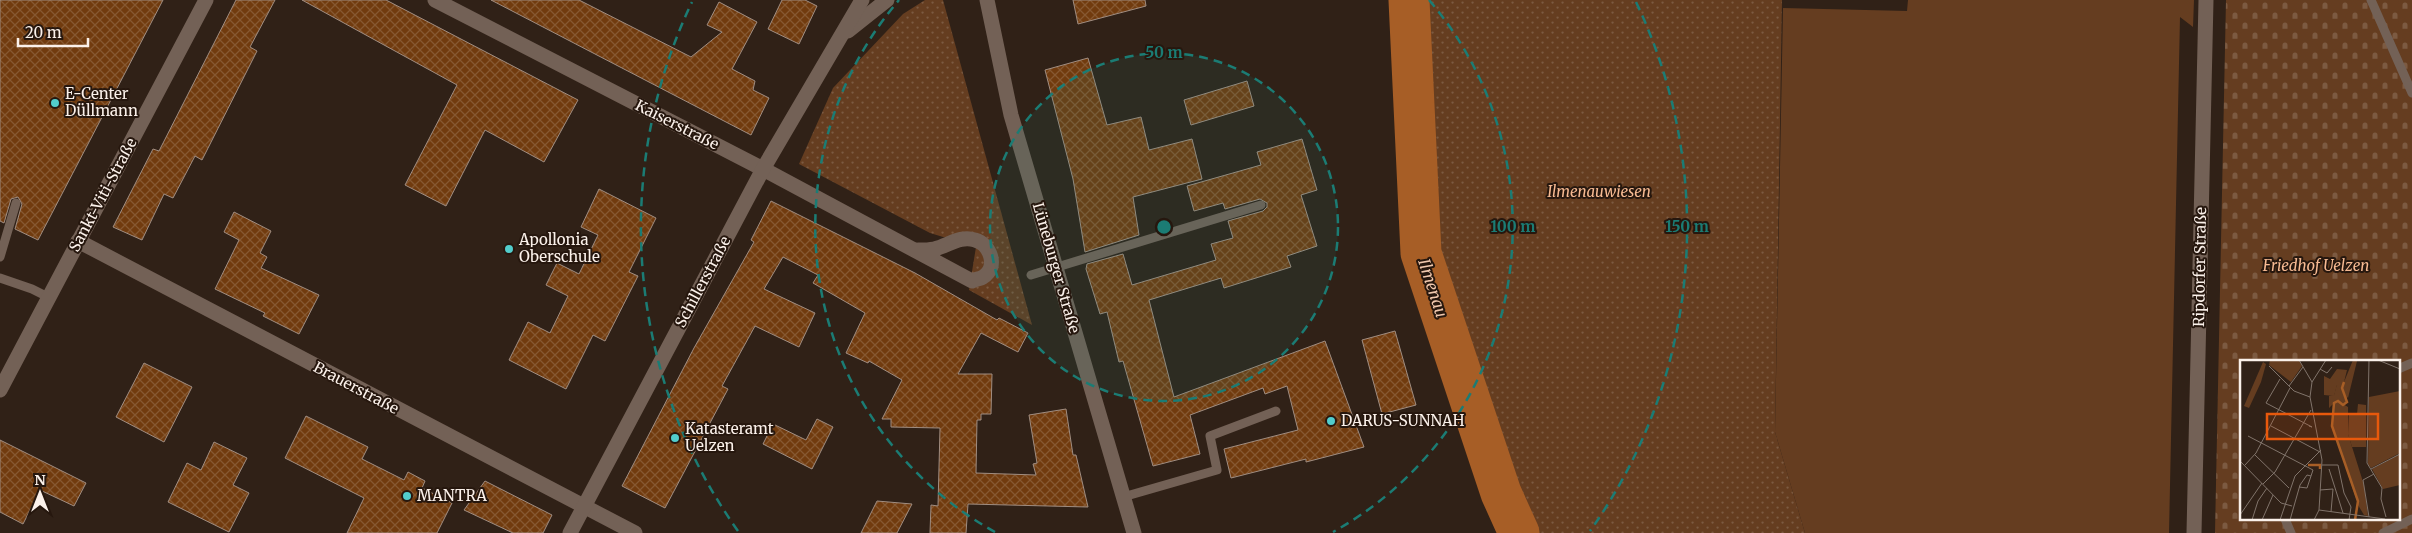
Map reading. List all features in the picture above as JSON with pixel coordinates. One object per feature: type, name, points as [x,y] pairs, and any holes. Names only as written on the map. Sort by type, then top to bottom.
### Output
[{"type":"street","name":"Sankt-Viti-Straße","points":[[0,390],[206,0]]},
{"type":"street","name":"Kaiserstraße","points":[[435,0],[918,250]]},
{"type":"street","name":"Schillerstraße","points":[[570,533],[763,169],[862,0]]},
{"type":"street","name":"Schillerstraße","points":[[843,35],[887,0]]},
{"type":"street","name":"Lüneburger Straße","points":[[987,0],[1011,115],[1134,533]]},
{"type":"street","name":"Ripdorfer Straße","points":[[2194,533],[2206,0]]},
{"type":"street","name":"Brauerstraße","points":[[78,241],[635,533]]},
{"type":"lane","points":[[2371,0],[2412,93]]},
{"type":"lane","points":[[0,257],[16,203]]},
{"type":"lane","points":[[1031,275],[1056,269],[1261,205]]},
{"type":"lane","points":[[0,278],[32,289],[48,297]]},
{"type":"lane","points":[[2400,368],[2412,363]]},
{"type":"lane","points":[[1123,498],[1217,470],[1210,436],[1276,411]]},
{"type":"lane","points":[[2383,533],[2412,519]]},
{"type":"lane","points":[[2284,520],[2291,533]]},
{"type":"green space","points":[[925,0],[943,0],[1032,325],[969,290],[976,247],[930,233],[799,164],[833,88],[903,14]]},
{"type":"green space","name":"Ilmenauwiesen","points":[[1409,0],[1782,0],[1775,432],[1805,533],[1519,533],[1501,493],[1421,253]]},
{"type":"green space","points":[[1908,0],[2194,0],[2193,27],[2180,17],[2169,533],[1805,533],[1775,432],[1783,8],[1907,11]]},
{"type":"green space","name":"Friedhof Uelzen","points":[[2226,0],[2412,0],[2412,533],[2215,533]]},
{"type":"building","name":"E-Center Düllmann","points":[[0,0],[163,0],[38,240],[15,229],[22,204],[18,197],[11,199],[4,223],[0,221]]},
{"type":"building","points":[[236,0],[275,0],[250,47],[257,51],[202,160],[195,156],[173,198],[164,194],[142,240],[113,227],[153,149],[159,151]]},
{"type":"building","points":[[302,0],[386,0],[578,100],[544,162],[485,130],[446,206],[405,185],[457,85]]},
{"type":"building","points":[[491,0],[579,0],[691,57],[722,32],[707,25],[719,2],[757,22],[732,69],[755,81],[753,90],[769,98],[751,135]]},
{"type":"building","points":[[782,0],[805,0],[817,6],[799,44],[768,29]]},
{"type":"building","points":[[1073,0],[1145,0],[1146,6],[1078,24]]},
{"type":"building","points":[[1088,58],[1107,125],[1141,117],[1149,150],[1192,139],[1202,179],[1133,197],[1139,235],[1085,252],[1073,179],[1045,70]]},
{"type":"building","points":[[1247,81],[1254,106],[1191,125],[1184,100]]},
{"type":"building","points":[[1302,139],[1317,190],[1301,195],[1317,246],[1287,256],[1291,267],[1224,288],[1221,278],[1149,300],[1174,397],[1325,341],[1364,447],[1231,478],[1224,449],[1298,430],[1287,386],[1265,394],[1263,388],[1190,415],[1200,454],[1153,466],[1123,361],[1119,362],[1107,312],[1100,314],[1086,269],[1087,264],[1123,254],[1132,285],[1216,260],[1211,244],[1233,238],[1228,221],[1263,211],[1267,207],[1267,203],[1260,199],[1225,209],[1223,203],[1194,211],[1187,186],[1261,165],[1257,152]]},
{"type":"building","name":"Apollonia Oberschule","points":[[599,189],[656,218],[629,272],[638,276],[605,341],[593,335],[566,389],[509,360],[528,322],[550,333],[568,296],[546,285],[557,263],[579,274],[598,235],[581,227]]},
{"type":"building","points":[[771,201],[915,273],[997,320],[999,318],[1028,333],[1018,352],[981,333],[958,374],[992,374],[991,414],[981,414],[981,420],[977,420],[976,473],[1036,475],[1033,464],[1037,463],[1029,415],[1066,409],[1073,455],[1076,455],[1088,507],[968,504],[966,533],[930,533],[931,505],[938,506],[940,428],[891,427],[891,419],[882,419],[902,380],[869,361],[868,363],[846,353],[865,313],[813,283],[818,275],[783,257],[764,289],[815,313],[799,347],[755,326],[722,386],[728,389],[665,508],[622,486],[694,348],[754,242],[751,240]]},
{"type":"building","points":[[234,212],[271,231],[260,253],[267,257],[261,268],[319,295],[299,334],[263,316],[265,313],[215,289],[239,240],[224,232]]},
{"type":"building","points":[[1395,331],[1416,405],[1382,414],[1362,340]]},
{"type":"building","points":[[144,363],[192,387],[164,442],[116,417]]},
{"type":"building","points":[[306,416],[368,447],[362,459],[404,480],[408,472],[425,481],[422,488],[452,503],[437,533],[347,533],[364,498],[285,458]]},
{"type":"building","points":[[817,419],[833,427],[812,469],[763,444],[773,424],[806,440]]},
{"type":"building","points":[[0,440],[86,483],[74,506],[40,490],[23,524],[0,512]]},
{"type":"building","points":[[214,442],[247,458],[233,485],[249,493],[229,532],[168,502],[187,463],[201,470]]},
{"type":"building","points":[[485,481],[552,515],[543,533],[513,533],[464,510]]},
{"type":"building","points":[[877,501],[912,504],[897,533],[861,533]]},
{"type":"waterway","name":"Ilmenau","points":[[1409,0],[1421,253],[1501,493],[1519,533]]},
{"type":"place","name":"E-Center Düllmann","points":[[55,103]]},
{"type":"place","name":"Apollonia Oberschule","points":[[509,249]]},
{"type":"place","name":"DARUS-SUNNAH","points":[[1331,421]]},
{"type":"place","name":"Katasteramt Uelzen","points":[[675,438]]},
{"type":"place","name":"MANTRA","points":[[407,496]]}]
